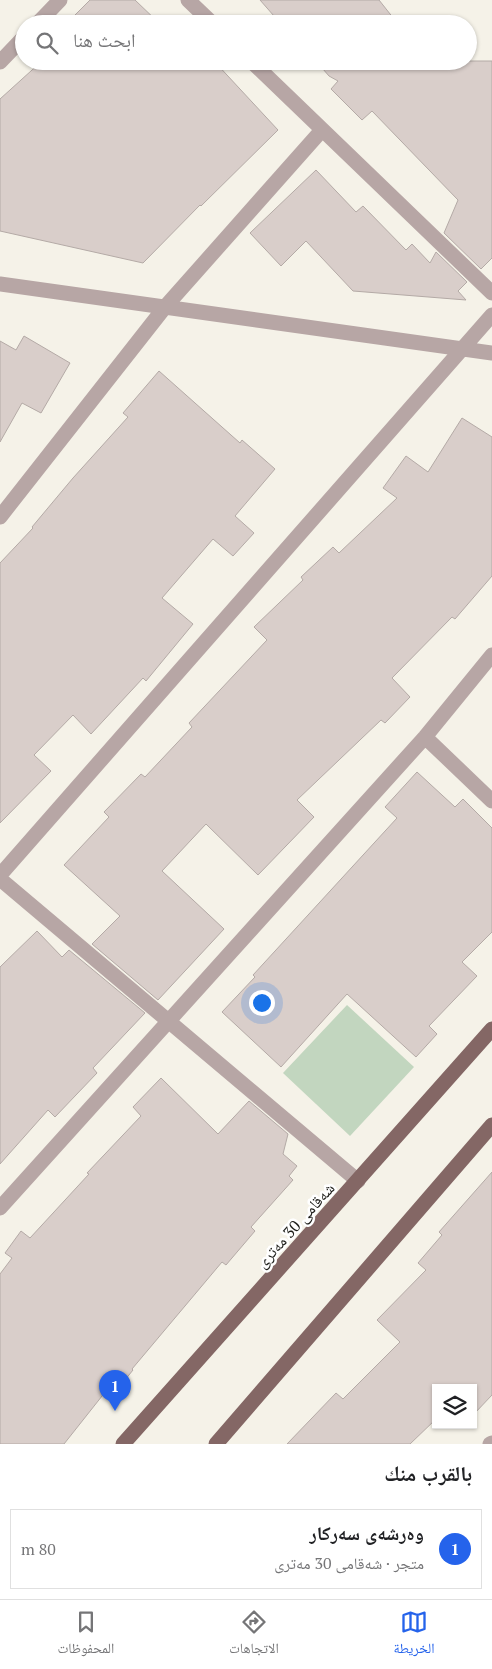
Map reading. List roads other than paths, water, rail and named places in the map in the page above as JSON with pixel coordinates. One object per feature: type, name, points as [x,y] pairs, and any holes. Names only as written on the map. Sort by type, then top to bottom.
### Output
[{"type":"main road","name":"شەقامی 30 مەتری","points":[[123,1444],[492,1029]]},
{"type":"main road","points":[[216,1444],[492,1125]]},
{"type":"street","points":[[46,15],[60,0]]},
{"type":"street","points":[[188,0],[204,15]]},
{"type":"street","points":[[0,62],[15,46]]},
{"type":"street","points":[[260,70],[492,293]]},
{"type":"street","points":[[0,517],[165,307],[322,130]]},
{"type":"street","points":[[0,284],[492,352]]},
{"type":"street","points":[[0,875],[492,316]]},
{"type":"street","points":[[0,1208],[425,737],[492,655]]},
{"type":"street","points":[[425,737],[492,801]]},
{"type":"street","points":[[0,879],[358,1181]]},
{"type":"place","name":"وەرشەی سەرکار","points":[[115,1411]]}]
